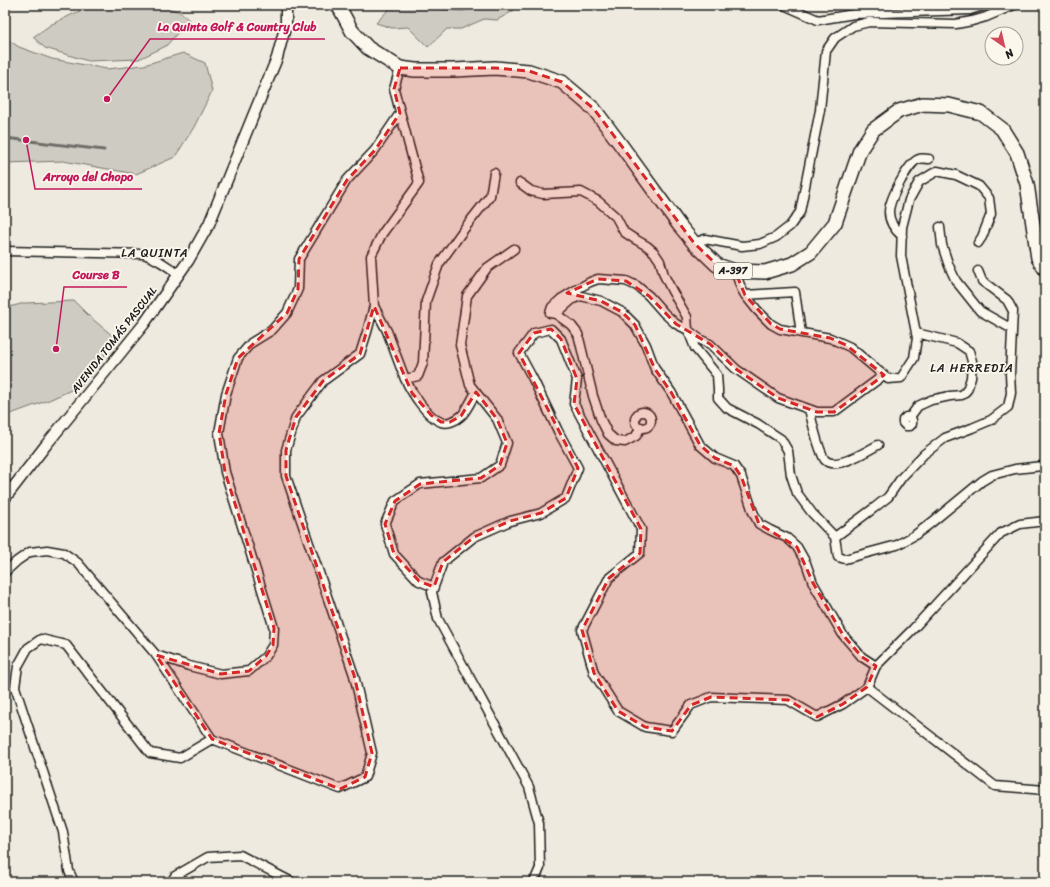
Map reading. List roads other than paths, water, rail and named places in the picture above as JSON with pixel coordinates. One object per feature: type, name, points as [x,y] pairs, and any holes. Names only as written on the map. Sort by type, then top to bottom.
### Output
[{"type":"main road","name":"A-397","points":[[338,5],[352,31],[368,48],[400,68],[415,70],[495,68],[529,71],[562,82],[594,109],[678,225],[694,243],[717,265],[735,271],[765,272],[792,264],[811,252],[835,223],[860,150],[873,130],[899,111],[923,104],[949,104],[981,113],[1002,129],[1017,153],[1026,184],[1038,258],[1045,269]]},
{"type":"street","name":"AVENIDA TOMÁS PASCUAL","points":[[5,498],[144,324],[188,261],[209,224],[277,58],[286,24],[286,5]]},
{"type":"street","points":[[784,5],[818,20],[854,14],[970,10],[986,5]]},
{"type":"street","points":[[694,243],[705,239],[742,246],[760,244],[776,237],[790,226],[800,212],[820,110],[826,51],[835,38],[853,26],[869,22],[956,24],[986,17],[1014,5]]},
{"type":"street","points":[[5,572],[30,552],[47,550],[64,554],[78,563],[156,655],[212,739],[340,789],[365,777],[372,753],[354,675],[286,476],[286,450],[296,417],[323,381],[360,354],[374,306],[371,256],[382,234],[419,183],[394,89],[400,68]]},
{"type":"street","points":[[156,655],[189,666],[221,674],[249,671],[266,656],[273,645],[274,628],[225,472],[219,433],[226,394],[238,358],[252,343],[272,330],[287,313],[298,289],[299,258],[347,180],[375,150],[400,113]]},
{"type":"street","points":[[902,236],[897,232],[892,223],[889,211],[894,194],[905,172],[913,162],[919,159],[929,159]]},
{"type":"street","points":[[735,271],[745,295],[771,324],[780,330],[830,338],[850,347],[888,379],[901,378],[914,358],[917,338],[901,256],[902,227],[909,200],[919,182],[937,171],[956,175],[979,186],[989,198],[991,214],[978,243]]},
{"type":"street","points":[[405,379],[418,376],[423,363],[426,301],[439,264],[490,196],[494,173]]},
{"type":"street","points":[[520,184],[531,191],[543,194],[581,192],[598,201],[616,217],[624,232],[654,252],[660,261],[664,275],[672,291],[687,317],[688,330],[695,348],[717,375],[718,398],[727,408],[758,424],[781,439],[788,450],[791,475],[797,494],[812,513],[835,537],[838,557],[845,559],[897,545],[915,535],[982,481],[992,475],[1015,469],[1042,466],[1045,464]]},
{"type":"street","points":[[940,227],[942,245],[956,281],[980,311],[1012,329]]},
{"type":"street","points":[[434,587],[419,581],[394,554],[385,524],[395,501],[420,484],[481,478],[500,465],[507,443],[498,419],[470,385],[460,345],[467,296],[487,268],[514,249]]},
{"type":"street","points":[[5,250],[144,254],[156,258],[168,265],[179,275]]},
{"type":"street","points":[[835,537],[888,497],[902,477],[924,454],[945,438],[991,420],[1008,407],[1011,393],[1010,374],[1013,311],[1007,300],[982,281],[978,271]]},
{"type":"street","points":[[641,427],[636,436],[625,442],[616,441],[608,434],[601,420],[578,334],[571,325],[556,314],[550,313],[552,307],[561,299],[598,279],[626,281],[637,286],[676,324],[710,344],[736,369],[778,398],[817,412],[834,412],[884,375]]},
{"type":"street","points":[[745,295],[796,292],[801,333]]},
{"type":"street","points":[[556,314],[573,299],[581,296],[600,301],[622,312],[635,325],[646,345],[655,370],[671,392],[700,445],[715,458],[734,466],[741,476],[753,512],[759,524],[787,538],[797,547],[806,563],[813,583],[843,635],[862,657],[876,666]]},
{"type":"street","points":[[374,306],[387,331],[405,379],[412,393],[431,415],[441,422],[450,422],[461,416],[476,392]]},
{"type":"street","points":[[534,882],[540,868],[539,823],[529,787],[438,618],[432,592],[443,562],[474,537],[510,521],[541,513],[566,498],[578,468],[520,353],[534,332],[551,328],[561,338],[577,379],[574,404],[642,529],[640,553],[609,578],[582,630],[594,673],[618,711],[645,727],[672,730],[691,705],[711,697],[788,700],[817,717],[843,704],[866,687],[876,666],[913,629],[1001,533],[1020,524],[1045,521]]},
{"type":"street","points":[[910,417],[918,406],[931,400],[962,395],[967,390],[971,378],[972,360],[969,351],[957,343],[916,333]]},
{"type":"street","points":[[809,409],[817,442],[824,459],[832,463],[845,462],[878,444]]},
{"type":"street","points":[[74,882],[69,871],[63,832],[15,688],[18,666],[28,648],[41,639],[66,646],[150,753],[180,758],[212,739]]},
{"type":"street","points":[[866,687],[995,786],[1045,790]]},
{"type":"street","points":[[171,882],[175,876],[208,857],[240,855],[292,882]]},
{"type":"waterway","points":[[5,138],[104,150]]},
{"type":"place","name":"La Quinta Golf & Country Club","points":[[107,99]]},
{"type":"place","name":"Arroyo del Chopo","points":[[26,140]]},
{"type":"place","name":"Course B","points":[[56,349]]},
{"type":"district","name":"LA QUINTA","points":[[155,253]]},
{"type":"district","name":"LA HERREDIA","points":[[972,368]]}]
